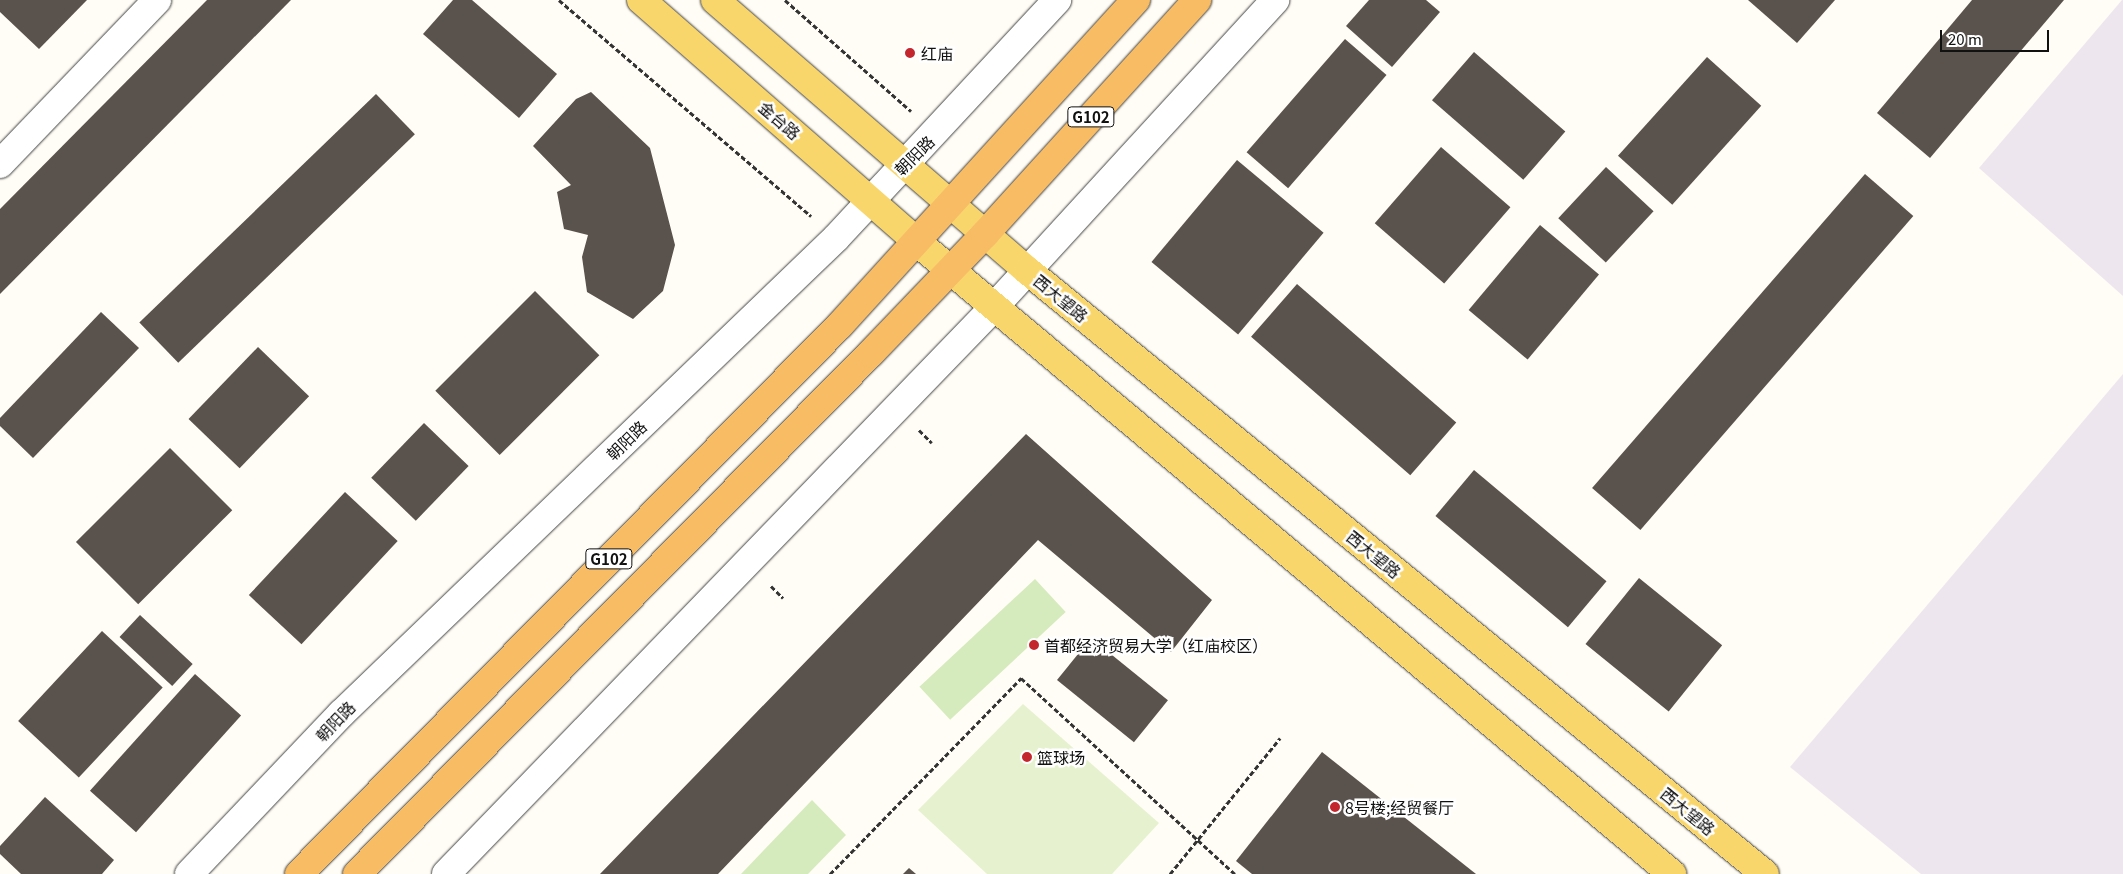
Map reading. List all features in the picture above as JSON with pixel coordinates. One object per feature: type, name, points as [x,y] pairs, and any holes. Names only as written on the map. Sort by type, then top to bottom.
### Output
[{"type":"highway","name":"G102","points":[[949,204],[1136,0]]},
{"type":"highway","name":"G102","points":[[985,234],[1197,0]]},
{"type":"highway","points":[[916,242],[949,204]]},
{"type":"highway","points":[[951,270],[985,234]]},
{"type":"highway","name":"G102","points":[[299,874],[840,325],[916,242]]},
{"type":"highway","name":"G102","points":[[357,874],[951,270]]},
{"type":"main road","name":"金台路","points":[[641,0],[871,199],[916,242],[951,270]]},
{"type":"main road","points":[[715,0],[949,204]]},
{"type":"main road","name":"西大望路","points":[[949,204],[1028,271],[1765,874]]},
{"type":"main road","points":[[951,270],[1672,874]]},
{"type":"street","points":[[0,164],[157,0]]},
{"type":"street","name":"朝阳路","points":[[189,874],[341,714],[836,238],[871,199],[936,133],[1057,0]]},
{"type":"street","points":[[446,874],[995,306],[1275,0]]},
{"type":"path","points":[[559,0],[836,238]]},
{"type":"path","points":[[785,0],[936,133]]},
{"type":"path","points":[[830,874],[1021,678],[1235,874]]},
{"type":"path","points":[[1170,874],[1280,738]]},
{"type":"shaded area","points":[[2123,0],[2123,296],[1979,168]]},
{"type":"shaded area","points":[[2123,374],[2123,874],[1921,874],[1790,767]]},
{"type":"green space","points":[[1035,579],[1066,612],[950,720],[919,687]]},
{"type":"green space","name":"篮球场","points":[[1023,704],[1159,823],[1112,874],[987,874],[918,810]]},
{"type":"green space","points":[[812,800],[846,835],[808,874],[741,874]]},
{"type":"building","points":[[0,0],[87,0],[39,49],[0,12]]},
{"type":"building","points":[[207,0],[291,0],[0,294],[0,209]]},
{"type":"building","points":[[453,0],[472,0],[557,74],[519,118],[423,34]]},
{"type":"building","points":[[1369,0],[1426,0],[1440,12],[1392,67],[1346,26]]},
{"type":"building","points":[[1748,0],[1835,0],[1797,43]]},
{"type":"building","points":[[1972,0],[2064,0],[1930,158],[1877,113]]},
{"type":"building","points":[[1345,39],[1387,75],[1288,188],[1247,152]]},
{"type":"building","points":[[1474,52],[1565,131],[1523,180],[1432,100]]},
{"type":"building","points":[[1707,57],[1761,106],[1672,205],[1618,156]]},
{"type":"building","points":[[591,92],[650,148],[675,245],[663,291],[633,319],[587,292],[582,257],[588,235],[564,229],[557,192],[571,185],[533,146],[576,99]]},
{"type":"building","points":[[376,94],[415,134],[178,363],[139,323]]},
{"type":"building","points":[[1441,147],[1510,207],[1444,284],[1375,223]]},
{"type":"building","points":[[1237,160],[1324,233],[1238,335],[1152,262]]},
{"type":"building","points":[[1606,167],[1654,211],[1606,263],[1558,218]]},
{"type":"building","points":[[1865,174],[1913,216],[1640,530],[1592,488]]},
{"type":"building","points":[[1540,225],[1599,274],[1528,360],[1469,310]]},
{"type":"building","points":[[1297,284],[1456,422],[1410,475],[1251,337]]},
{"type":"building","points":[[535,291],[599,355],[500,455],[435,391]]},
{"type":"building","points":[[101,312],[139,348],[33,458],[0,426],[0,418]]},
{"type":"building","points":[[258,347],[309,396],[240,468],[189,419]]},
{"type":"building","points":[[424,423],[469,466],[416,521],[371,478]]},
{"type":"building","points":[[1026,434],[1212,600],[1171,652],[1038,540],[718,874],[600,874]]},
{"type":"building","points":[[170,448],[232,510],[138,604],[76,542]]},
{"type":"building","points":[[1474,470],[1607,581],[1568,627],[1435,516]]},
{"type":"building","points":[[345,492],[398,541],[301,644],[249,595]]},
{"type":"building","points":[[1639,578],[1722,645],[1669,711],[1586,644]]},
{"type":"building","points":[[140,615],[193,664],[172,686],[120,637]]},
{"type":"building","points":[[102,631],[163,688],[79,778],[18,721]]},
{"type":"building","points":[[1091,638],[1168,700],[1134,742],[1057,680]]},
{"type":"building","points":[[195,674],[241,715],[136,832],[90,791]]},
{"type":"building","name":"8号楼;经贸餐厅","points":[[1322,752],[1476,874],[1252,874],[1236,861]]},
{"type":"building","points":[[45,797],[114,860],[102,874],[21,874],[0,854],[0,846]]},
{"type":"building","points":[[909,868],[916,874],[903,874]]},
{"type":"place","name":"红庙","points":[[910,53]]},
{"type":"place","name":"首都经济贸易大学（红庙校区）","points":[[1034,645]]},
{"type":"place","name":"篮球场","points":[[1027,757]]},
{"type":"place","name":"8号楼;经贸餐厅","points":[[1335,807]]}]
